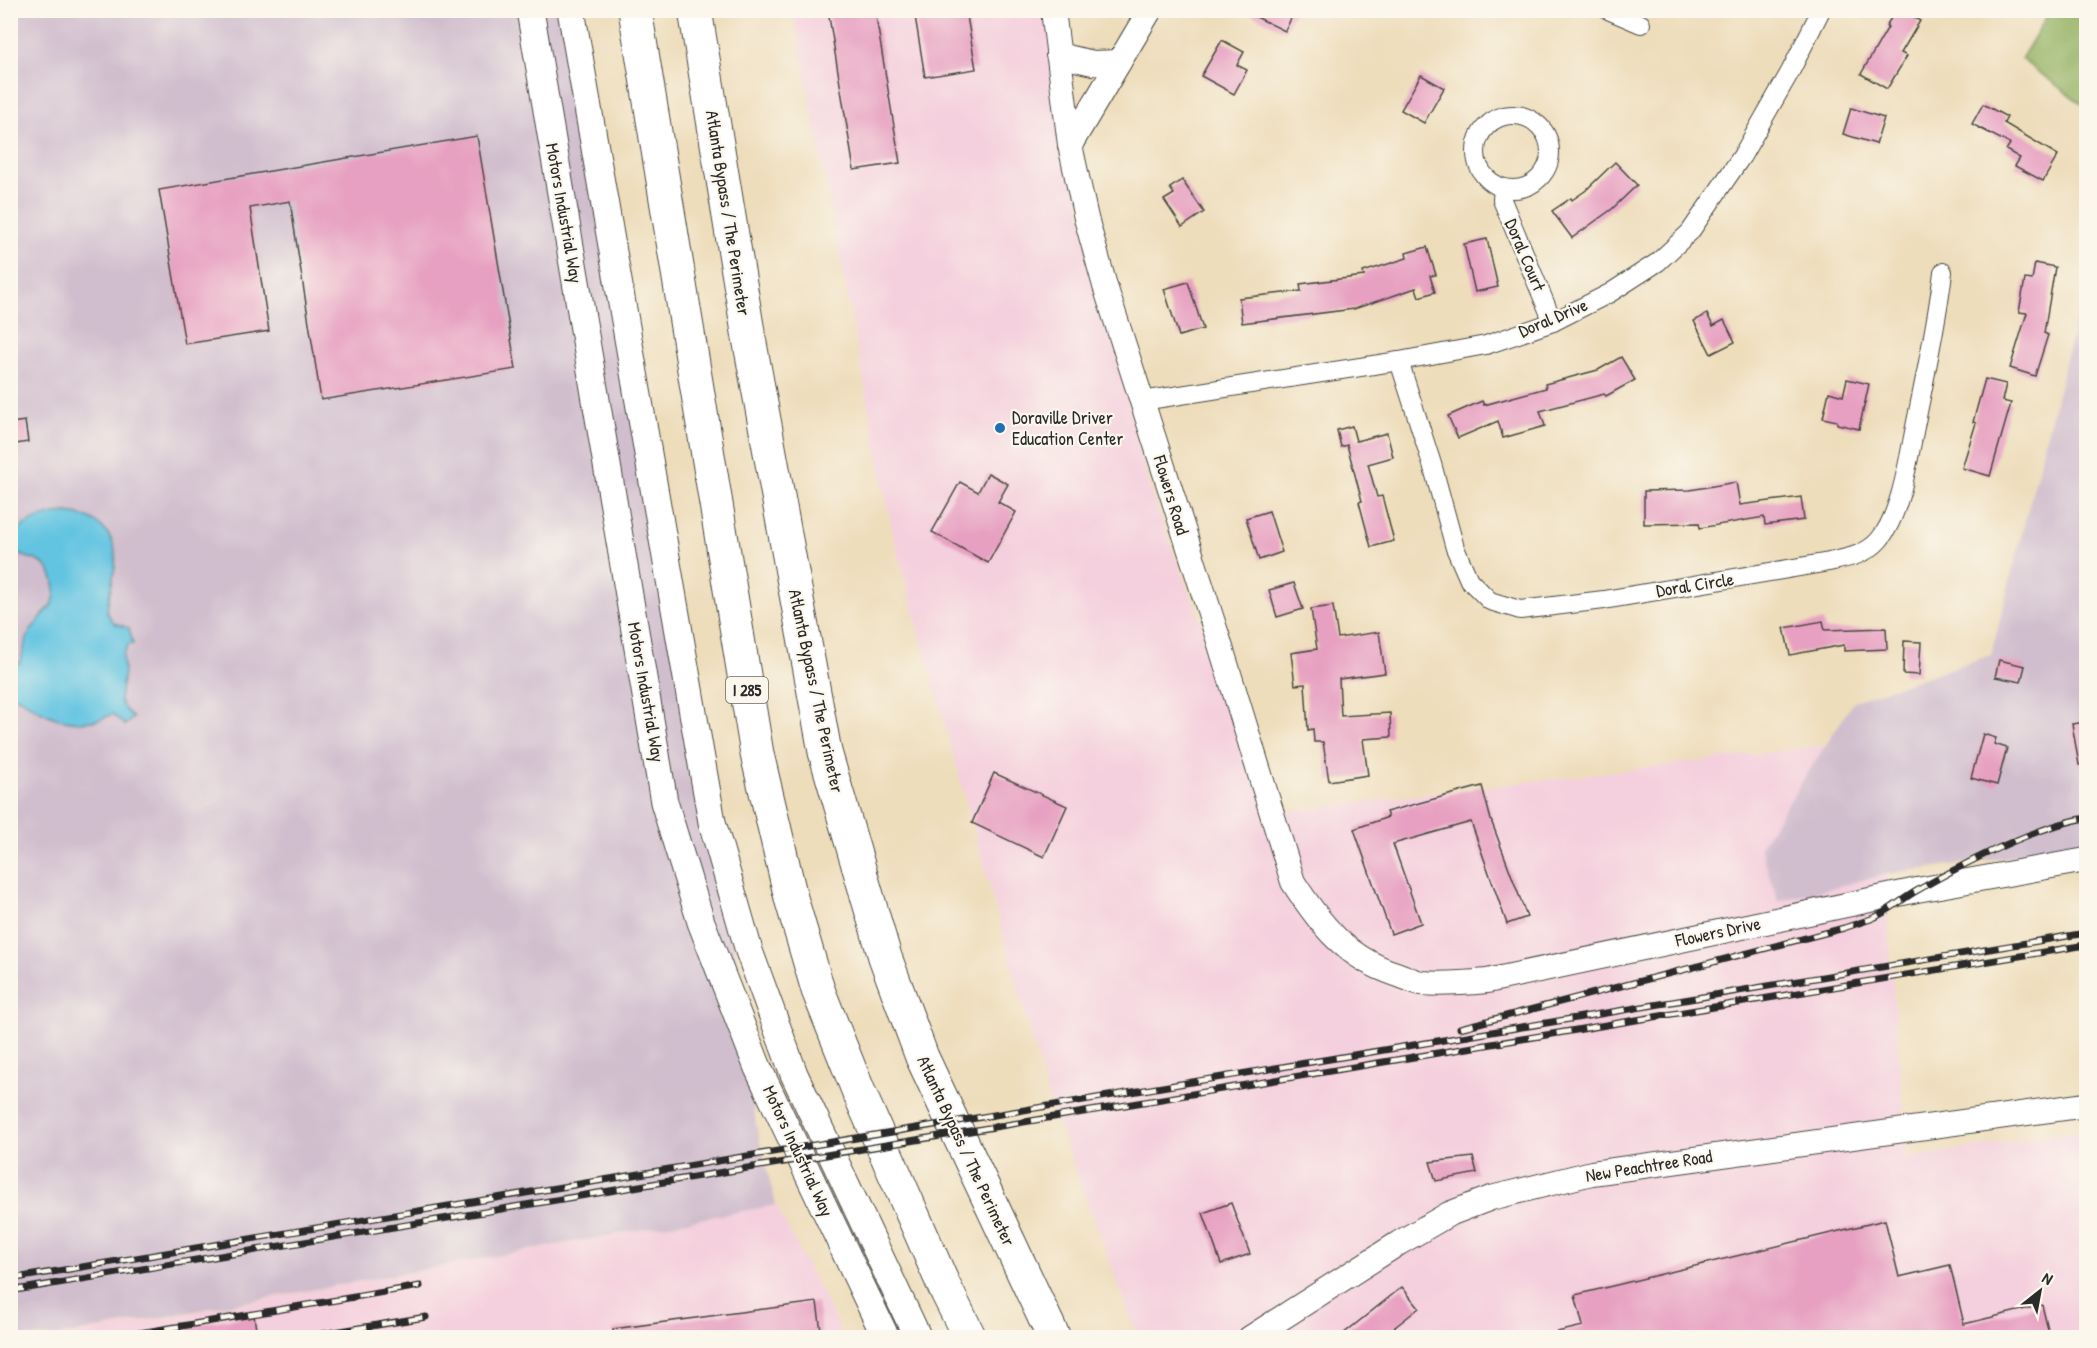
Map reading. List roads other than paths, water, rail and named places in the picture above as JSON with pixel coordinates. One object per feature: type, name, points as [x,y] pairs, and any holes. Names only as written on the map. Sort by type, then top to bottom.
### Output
[{"type":"highway","name":"I 285","points":[[635,10],[758,754],[791,898],[818,990],[858,1090],[944,1286],[970,1338]]},
{"type":"highway","name":"Atlanta Bypass / The Perimeter","points":[[695,10],[749,339],[825,753],[885,957],[922,1057],[1054,1338]]},
{"type":"main road","name":"Motors Industrial Way","points":[[530,10],[664,801],[701,922],[759,1068],[886,1338]]},
{"type":"main road","name":"Motors Industrial Way","points":[[572,10],[712,822],[749,951],[794,1074],[918,1338]]},
{"type":"street","name":"Flowers Road","points":[[1053,10],[1070,146],[1086,218],[1293,882],[1314,915],[1353,954]]},
{"type":"street","points":[[1070,146],[1150,10]]},
{"type":"street","points":[[1608,10],[1641,24]]},
{"type":"street","name":"Doral Drive","points":[[1142,401],[1399,361],[1486,345],[1553,322],[1610,293],[1658,262],[1690,232],[1742,156],[1790,72],[1821,10]]},
{"type":"street","points":[[1058,55],[1093,63],[1119,62]]},
{"type":"street","name":"Doral Court","points":[[1509,115],[1524,116],[1536,123],[1546,134],[1550,148],[1549,163],[1542,175],[1531,185],[1517,189],[1503,188],[1490,181],[1480,170],[1476,156],[1477,141],[1484,128],[1495,119],[1509,115]]},
{"type":"street","name":"Doral Court","points":[[1503,188],[1502,200],[1553,322]]},
{"type":"street","name":"Doral Circle","points":[[1399,361],[1432,464],[1455,548],[1469,580],[1490,601],[1520,610],[1604,600],[1829,562],[1858,555],[1879,540],[1893,514],[1906,469],[1928,366],[1943,272]]},
{"type":"street","name":"Flowers Drive","points":[[1353,954],[1386,971],[1421,983],[1487,981],[1917,890],[2086,860]]},
{"type":"street","name":"New Peachtree Road","points":[[1250,1338],[1399,1243],[1449,1214],[1491,1198],[1592,1173],[2086,1105]]},
{"type":"water","points":[[64,513],[80,515],[94,521],[103,528],[114,548],[115,569],[107,613],[114,623],[129,628],[133,644],[128,645],[123,656],[124,671],[120,700],[133,718],[125,725],[112,714],[86,722],[59,719],[12,696],[11,670],[15,662],[19,664],[30,632],[53,602],[55,592],[52,575],[46,566],[11,551],[12,542],[15,534],[28,523],[46,516]]},
{"type":"railway","points":[[1460,1028],[1871,919],[1937,880],[2000,847],[2044,829],[2086,818]]},
{"type":"railway","points":[[10,1279],[2086,933]]},
{"type":"railway","points":[[10,1291],[2086,945]]},
{"type":"railway","points":[[110,1338],[420,1286]]},
{"type":"railway","points":[[298,1338],[426,1317]]},
{"type":"place","name":"Doraville Driver Education Center","points":[[1000,428]]}]
